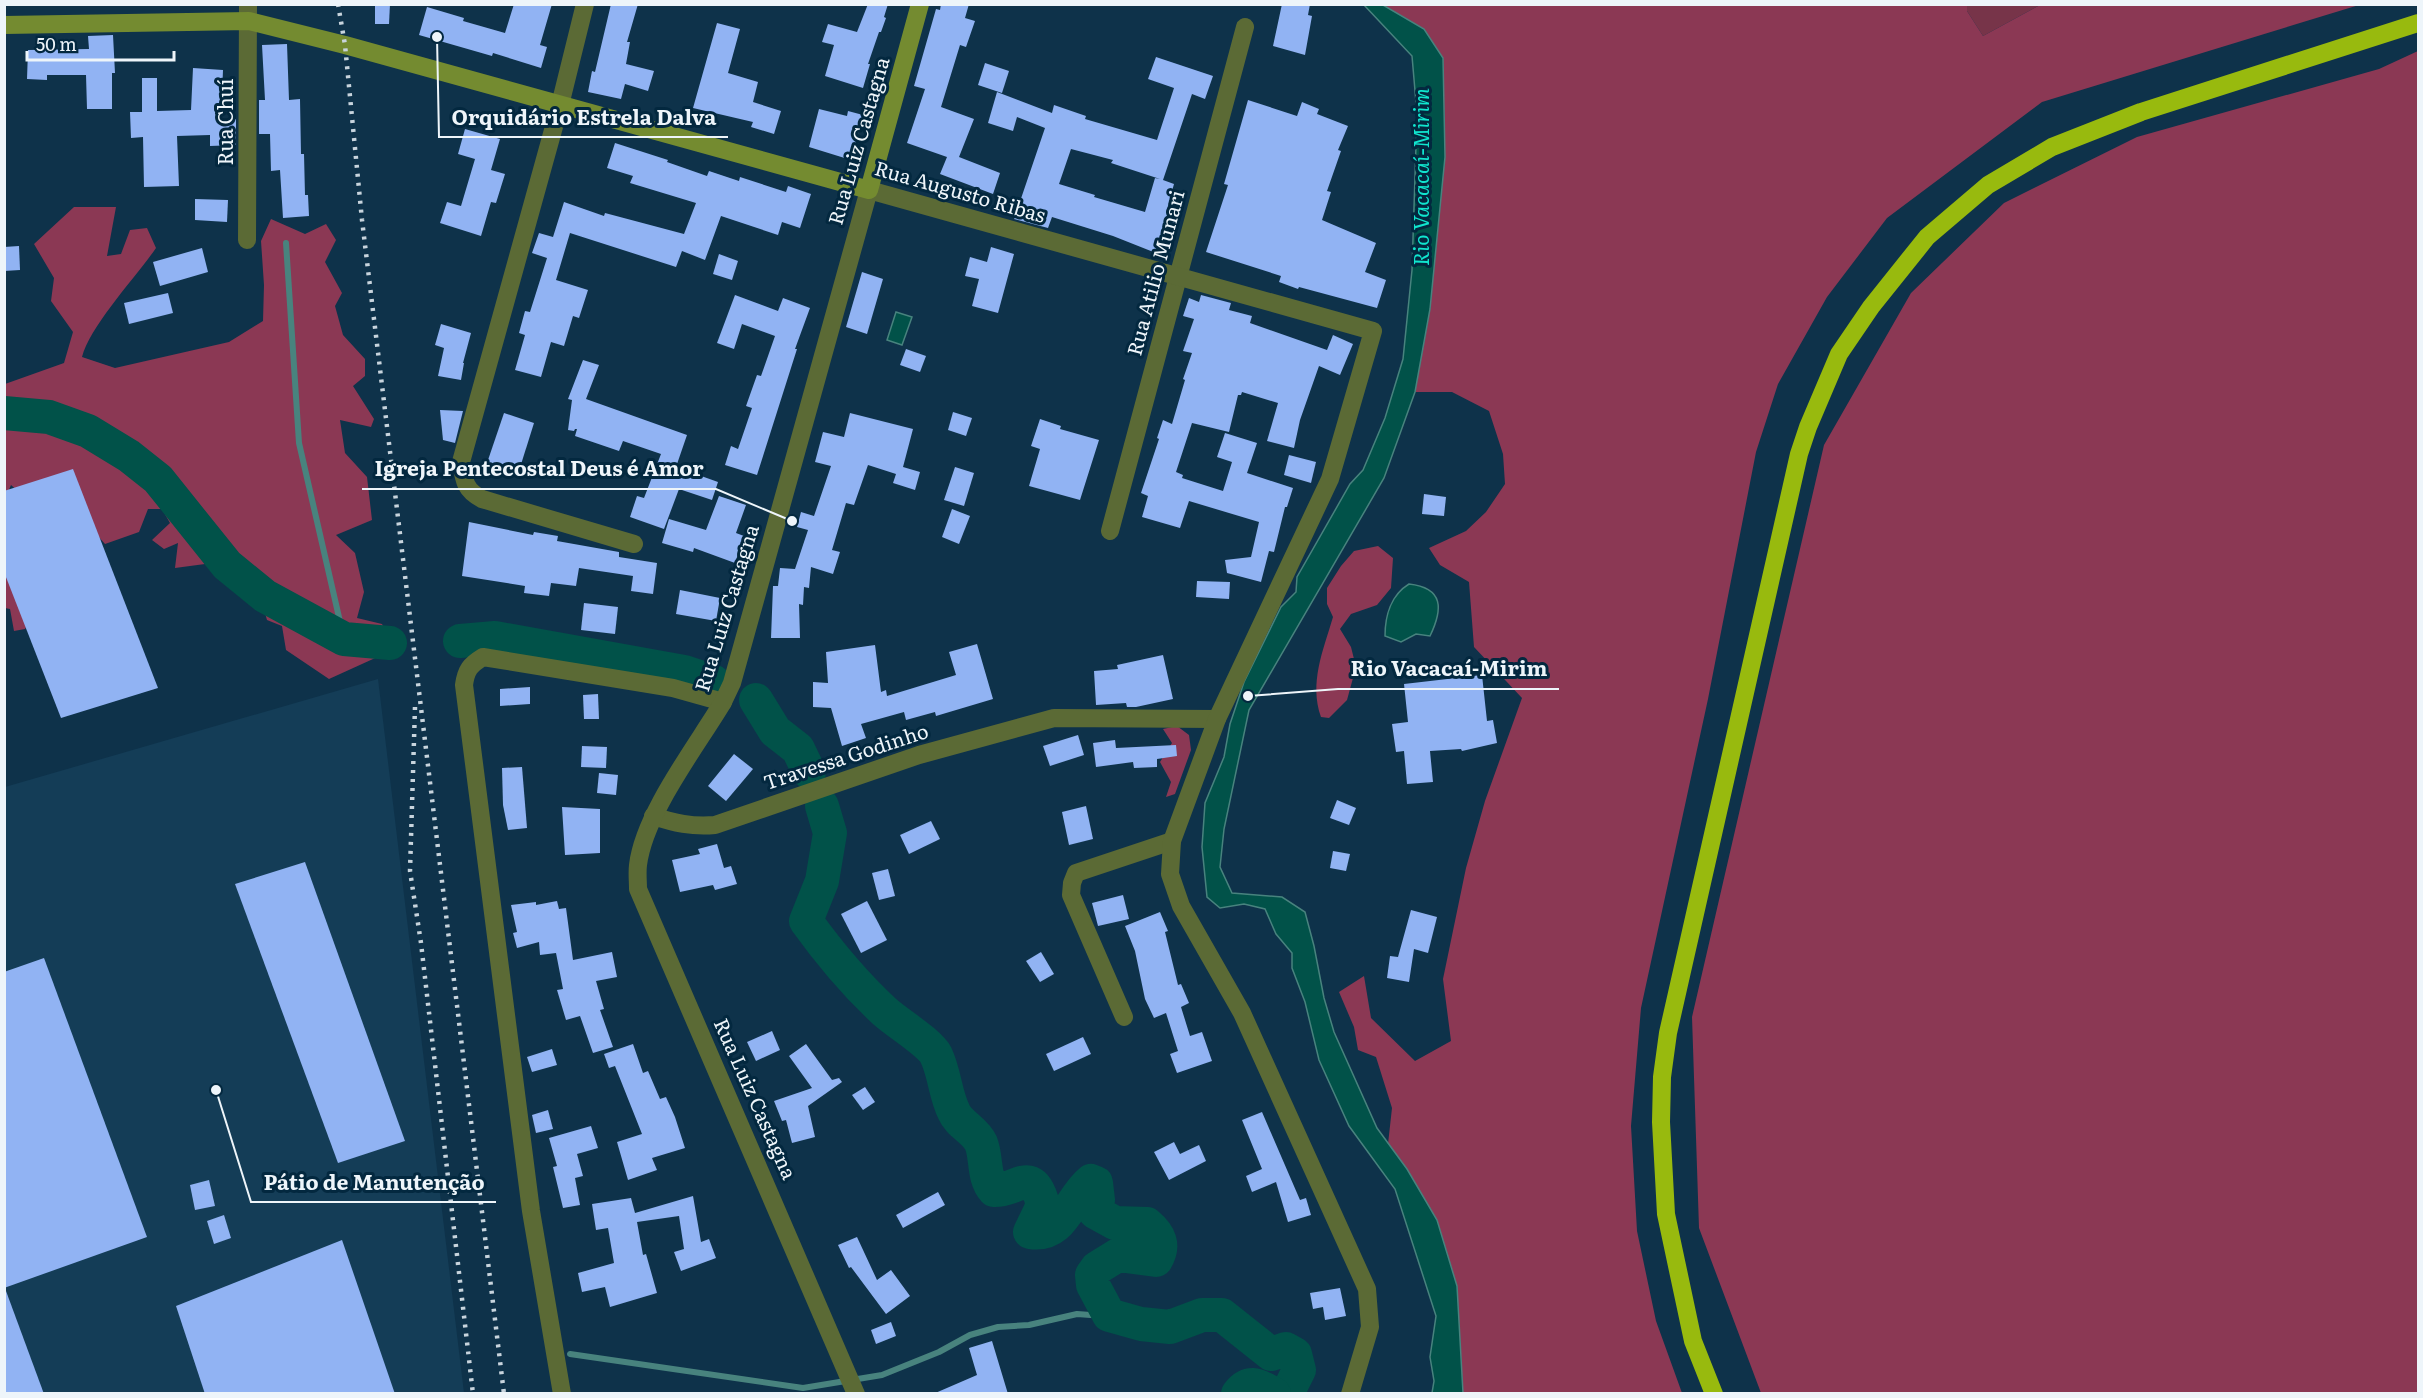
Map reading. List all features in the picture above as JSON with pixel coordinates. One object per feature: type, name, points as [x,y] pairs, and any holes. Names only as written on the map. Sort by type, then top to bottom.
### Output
[{"type":"highway","points":[[1714,1394],[1693,1341],[1666,1214],[1660,1122],[1662,1077],[1671,1021],[1799,454],[1839,354],[1871,307],[1927,237],[1988,185],[2052,147],[2141,112],[2418,23]]},
{"type":"street","points":[[585,4],[560,105],[461,462],[464,484],[470,493],[482,499],[634,544]]},
{"type":"street","name":"Rua Luiz Castagna","points":[[856,1394],[638,888],[637,867],[641,848],[653,816],[723,702],[735,671],[920,4]]},
{"type":"street","name":"Rua Augusto Ribas","points":[[4,25],[248,13],[345,45],[1373,331],[1330,479],[1217,719]]},
{"type":"street","name":"Rua Chuí","points":[[247,240],[248,13]]},
{"type":"street","name":"Rua Atilio Munari","points":[[1110,531],[1245,27]]},
{"type":"street","points":[[562,1394],[531,1211],[464,685],[465,675],[470,666],[483,657],[673,688],[723,702]]},
{"type":"street","name":"Travessa Godinho","points":[[653,816],[677,824],[698,827],[715,825],[919,755],[1054,718],[1217,719]]},
{"type":"street","points":[[1217,719],[1172,841],[1170,874],[1181,906],[1242,1013],[1367,1289],[1370,1327],[1350,1394]]},
{"type":"street","points":[[1124,1017],[1071,895],[1072,883],[1077,873],[1172,841]]},
{"type":"shaded area","points":[[1383,5],[1967,5],[1967,11],[1983,36],[2040,5],[2359,5],[2042,102],[1887,218],[1827,297],[1778,384],[1756,452],[1708,699],[1641,1008],[1631,1126],[1637,1231],[1656,1321],[1682,1393],[1463,1393],[1457,1286],[1437,1220],[1407,1169],[1388,1144],[1392,1108],[1376,1057],[1358,1050],[1354,1027],[1339,992],[1364,976],[1371,1018],[1415,1061],[1451,1041],[1443,979],[1466,868],[1485,801],[1522,698],[1474,647],[1469,582],[1440,565],[1429,548],[1466,531],[1486,512],[1505,484],[1503,454],[1489,411],[1452,392],[1415,392],[1430,309],[1445,157],[1443,58]]},
{"type":"shaded area","points":[[1967,5],[2040,5],[1983,36],[1967,11]]},
{"type":"shaded area","points":[[2418,51],[2418,1393],[1761,1393],[1699,1228],[1692,1017],[1824,445],[1911,293],[2004,203],[2137,137],[2379,69]]},
{"type":"shaded area","points":[[74,207],[116,207],[107,256],[121,254],[130,230],[147,228],[156,248],[94,331],[82,357],[115,368],[229,342],[263,321],[264,285],[261,241],[271,219],[305,234],[326,224],[336,240],[325,262],[342,293],[335,306],[343,335],[365,359],[365,376],[353,386],[374,419],[371,427],[340,420],[345,453],[367,477],[372,520],[336,535],[355,553],[364,592],[357,618],[382,624],[389,638],[384,654],[329,679],[286,650],[282,626],[267,620],[259,592],[245,595],[205,564],[175,568],[178,543],[164,549],[152,540],[170,523],[162,509],[148,509],[139,532],[105,544],[80,516],[58,527],[11,485],[5,499],[5,384],[64,363],[73,332],[51,301],[54,278],[34,244]]},
{"type":"shaded area","points":[[4,521],[37,608],[25,629],[14,631],[10,609],[5,608]]},
{"type":"shaded area","points":[[1378,546],[1393,558],[1391,588],[1377,605],[1351,614],[1340,629],[1351,647],[1356,667],[1347,700],[1329,718],[1321,717],[1316,692],[1317,679],[1333,617],[1327,604],[1327,588],[1354,551]]},
{"type":"shaded area","points":[[378,679],[464,1393],[5,1394],[5,787]]},
{"type":"shaded area","points":[[1177,726],[1189,735],[1191,750],[1175,794],[1166,797],[1171,782],[1160,762],[1172,743],[1163,729]]},
{"type":"water","name":"Rio Vacacaí-Mirim","points":[[1364,5],[1383,5],[1424,29],[1443,58],[1445,157],[1430,309],[1415,392],[1384,478],[1249,710],[1224,829],[1220,867],[1232,893],[1282,897],[1305,912],[1334,1032],[1377,1128],[1407,1169],[1437,1220],[1457,1286],[1463,1393],[1432,1393],[1434,1381],[1430,1357],[1436,1316],[1395,1189],[1349,1126],[1319,1060],[1305,1002],[1292,968],[1292,953],[1276,934],[1265,909],[1244,904],[1220,908],[1207,897],[1202,847],[1205,803],[1224,757],[1230,724],[1244,682],[1281,607],[1296,592],[1297,577],[1350,484],[1363,470],[1385,418],[1403,359],[1412,270],[1417,114],[1412,56]]},
{"type":"water","points":[[896,312],[912,317],[902,345],[887,340]]},
{"type":"water","points":[[1409,584],[1420,586],[1434,595],[1438,601],[1437,617],[1430,636],[1416,634],[1401,642],[1385,636],[1386,621],[1393,600]]},
{"type":"building","points":[[375,4],[390,4],[389,24],[375,24]]},
{"type":"building","points":[[514,4],[552,4],[540,45],[547,47],[541,68],[493,53],[492,56],[419,35],[427,7],[464,18],[463,21],[505,33]]},
{"type":"building","points":[[611,4],[638,4],[627,42],[630,42],[626,64],[654,71],[648,91],[625,84],[621,99],[588,92]]},
{"type":"building","points":[[868,4],[888,4],[884,17],[886,18],[868,64],[870,64],[863,88],[825,76],[834,45],[822,42],[828,24],[857,32]]},
{"type":"building","points":[[941,4],[969,4],[965,18],[975,21],[966,47],[960,45],[941,107],[974,119],[959,157],[1000,173],[993,194],[940,174],[947,157],[907,143],[925,89],[914,86],[936,9],[940,10]]},
{"type":"building","points":[[1282,4],[1310,4],[1308,15],[1312,16],[1305,55],[1273,46]]},
{"type":"building","points":[[717,23],[740,29],[728,73],[758,82],[753,102],[781,111],[774,134],[751,127],[753,122],[693,108]]},
{"type":"building","points":[[113,35],[115,73],[112,73],[112,109],[87,109],[86,75],[47,75],[47,80],[27,79],[28,50],[89,49],[88,36]]},
{"type":"building","points":[[287,44],[289,100],[300,99],[301,154],[304,154],[305,195],[308,195],[309,216],[283,218],[280,170],[271,171],[270,134],[259,134],[259,100],[265,100],[262,45]]},
{"type":"building","points":[[1156,57],[1213,76],[1205,99],[1192,94],[1163,180],[1174,184],[1166,213],[1178,217],[1166,257],[1113,236],[1052,217],[1048,228],[1014,219],[1045,128],[1017,117],[1013,131],[988,123],[997,92],[1052,113],[1054,105],[1086,116],[1085,119],[1157,140],[1174,88],[1148,79]],"holes":[[[1071,149],[1113,160],[1111,163],[1160,179],[1155,178],[1145,212],[1059,184]]]},
{"type":"building","points":[[985,63],[1009,71],[1002,93],[978,85]]},
{"type":"building","points":[[193,68],[223,70],[221,120],[236,119],[236,145],[210,146],[210,135],[177,136],[179,186],[144,187],[143,137],[131,138],[130,112],[142,112],[142,78],[157,78],[157,111],[191,110]]},
{"type":"building","points":[[1248,100],[1297,116],[1302,102],[1319,109],[1317,114],[1348,126],[1338,150],[1341,151],[1327,191],[1331,192],[1322,220],[1376,243],[1365,272],[1386,280],[1377,308],[1299,287],[1298,289],[1279,282],[1281,276],[1206,252],[1228,185],[1224,184]]},
{"type":"building","points":[[819,109],[847,116],[848,111],[863,115],[851,160],[809,147]]},
{"type":"building","points":[[465,129],[500,139],[491,170],[505,174],[496,203],[491,202],[481,236],[440,223],[447,202],[461,206],[475,159],[458,154]]},
{"type":"building","points":[[615,143],[668,160],[667,162],[707,176],[709,171],[739,181],[740,177],[786,192],[788,186],[811,194],[800,228],[782,222],[778,235],[721,216],[705,260],[682,251],[676,267],[570,233],[556,280],[588,290],[579,318],[573,316],[564,346],[551,342],[541,377],[515,370],[525,335],[519,333],[525,311],[530,312],[547,258],[532,253],[539,233],[553,237],[564,202],[604,216],[605,213],[684,234],[696,203],[630,183],[633,176],[607,168]]},
{"type":"building","points":[[195,199],[228,200],[227,222],[195,220]]},
{"type":"building","points":[[19,246],[20,270],[4,271],[4,247]]},
{"type":"building","points":[[991,247],[1014,254],[998,313],[972,306],[979,279],[965,276],[970,257],[987,262]]},
{"type":"building","points":[[202,248],[208,272],[160,286],[153,262]]},
{"type":"building","points":[[719,254],[738,261],[732,280],[713,274]]},
{"type":"building","points":[[862,272],[883,279],[867,334],[846,327]]},
{"type":"building","points":[[168,293],[173,313],[129,324],[124,303]]},
{"type":"building","points":[[735,295],[778,311],[783,298],[810,308],[795,349],[797,349],[757,475],[725,465],[731,446],[738,449],[752,408],[746,406],[757,375],[761,376],[775,336],[742,324],[734,349],[717,343]]},
{"type":"building","points":[[1201,295],[1231,303],[1229,310],[1252,316],[1250,323],[1327,350],[1333,335],[1353,344],[1340,375],[1319,366],[1300,420],[1294,448],[1267,441],[1278,403],[1242,392],[1238,395],[1229,432],[1192,423],[1176,472],[1183,475],[1182,478],[1223,491],[1232,462],[1217,457],[1225,433],[1257,443],[1247,473],[1293,488],[1287,507],[1285,507],[1274,552],[1269,551],[1261,582],[1227,573],[1225,560],[1251,557],[1259,522],[1189,501],[1180,528],[1142,517],[1148,496],[1141,493],[1159,439],[1157,438],[1163,420],[1172,424],[1192,353],[1183,351],[1194,319],[1183,316],[1189,298],[1199,302]]},
{"type":"building","points":[[441,324],[471,333],[461,380],[438,376],[444,348],[435,345]]},
{"type":"building","points":[[906,349],[926,356],[920,372],[900,365]]},
{"type":"building","points":[[583,360],[599,365],[586,399],[687,435],[676,467],[718,482],[712,500],[679,489],[664,529],[630,517],[637,496],[644,498],[661,454],[623,441],[619,451],[575,436],[577,429],[568,430],[572,400],[568,399]]},
{"type":"building","points":[[440,410],[463,411],[455,443],[443,440]]},
{"type":"building","points":[[953,412],[972,418],[966,436],[948,430]]},
{"type":"building","points":[[504,413],[534,423],[518,474],[487,463]]},
{"type":"building","points":[[850,413],[913,429],[903,467],[920,472],[915,490],[893,483],[896,474],[868,465],[854,505],[846,503],[832,550],[840,552],[833,574],[811,567],[809,588],[804,587],[803,605],[799,604],[800,638],[771,638],[773,586],[778,586],[780,568],[795,569],[808,530],[797,527],[801,512],[814,516],[831,466],[815,462],[823,432],[844,437]]},
{"type":"building","points":[[1040,419],[1061,426],[1060,429],[1099,440],[1080,500],[1029,486],[1040,449],[1031,446]]},
{"type":"building","points":[[1289,455],[1316,462],[1311,483],[1284,475]]},
{"type":"building","points":[[955,467],[974,473],[964,506],[944,500]]},
{"type":"building","points":[[73,469],[158,688],[61,718],[4,572],[4,491]]},
{"type":"building","points":[[1424,494],[1446,497],[1444,516],[1422,514]]},
{"type":"building","points":[[719,496],[746,505],[736,533],[744,536],[735,563],[694,548],[693,552],[662,543],[669,519],[706,530]]},
{"type":"building","points":[[952,509],[970,516],[959,544],[942,537]]},
{"type":"building","points":[[469,522],[533,535],[534,532],[558,536],[557,541],[619,552],[619,557],[657,563],[653,594],[631,591],[633,576],[579,568],[576,586],[551,583],[549,596],[524,593],[525,586],[462,576]]},
{"type":"building","points":[[1197,581],[1230,582],[1229,599],[1196,597]]},
{"type":"building","points":[[680,590],[720,598],[716,621],[676,614]]},
{"type":"building","points":[[584,603],[618,607],[615,634],[581,630]]},
{"type":"building","points":[[977,644],[993,699],[936,716],[935,712],[906,720],[904,712],[861,724],[866,738],[842,746],[831,708],[813,707],[813,682],[828,683],[826,652],[875,645],[881,692],[886,690],[887,696],[956,675],[949,652]]},
{"type":"building","points":[[1163,655],[1173,699],[1136,707],[1127,707],[1126,703],[1096,705],[1094,671],[1118,669],[1117,665]]},
{"type":"building","points":[[1482,675],[1487,721],[1493,720],[1497,743],[1462,751],[1461,749],[1430,751],[1433,782],[1407,784],[1404,751],[1396,752],[1392,724],[1408,722],[1404,684]]},
{"type":"building","points":[[530,687],[530,704],[500,706],[500,689]]},
{"type":"building","points":[[598,694],[599,719],[584,719],[583,695]]},
{"type":"building","points":[[1078,735],[1084,755],[1050,766],[1043,746]]},
{"type":"building","points":[[1115,740],[1116,748],[1176,745],[1177,756],[1157,759],[1157,767],[1134,768],[1133,762],[1096,767],[1093,743]]},
{"type":"building","points":[[582,746],[607,747],[606,768],[581,767]]},
{"type":"building","points":[[734,754],[753,769],[726,801],[708,786]]},
{"type":"building","points":[[522,767],[527,828],[508,830],[503,805],[502,768]]},
{"type":"building","points":[[599,773],[618,775],[616,795],[597,793]]},
{"type":"building","points":[[1337,800],[1356,808],[1349,825],[1330,818]]},
{"type":"building","points":[[1086,806],[1093,839],[1069,845],[1062,812]]},
{"type":"building","points":[[562,807],[600,809],[600,853],[565,855]]},
{"type":"building","points":[[931,821],[940,839],[909,854],[900,835]]},
{"type":"building","points":[[717,844],[724,868],[731,866],[737,884],[715,890],[713,885],[680,892],[672,860],[700,854],[698,849]]},
{"type":"building","points":[[1333,851],[1350,854],[1346,871],[1330,868]]},
{"type":"building","points":[[305,862],[405,1141],[338,1163],[235,884]]},
{"type":"building","points":[[888,869],[895,896],[879,900],[872,873]]},
{"type":"building","points":[[1123,895],[1129,919],[1098,926],[1092,903]]},
{"type":"building","points":[[557,901],[559,909],[566,908],[573,960],[612,952],[617,977],[596,981],[604,1009],[600,1010],[613,1047],[593,1053],[580,1016],[566,1020],[557,990],[563,989],[556,953],[540,955],[539,942],[517,948],[513,933],[517,932],[511,905],[536,902],[536,905]]},
{"type":"building","points":[[867,901],[887,940],[861,953],[841,914]]},
{"type":"building","points":[[1411,910],[1437,917],[1428,953],[1414,949],[1409,982],[1387,978],[1390,956],[1398,957]]},
{"type":"building","points":[[1160,912],[1168,931],[1165,932],[1178,985],[1181,984],[1189,1003],[1181,1007],[1190,1036],[1202,1032],[1212,1061],[1177,1073],[1170,1054],[1178,1051],[1166,1013],[1154,1018],[1145,999],[1135,951],[1125,926]]},
{"type":"building","points":[[1041,952],[1054,974],[1040,982],[1026,961]]},
{"type":"building","points":[[44,958],[147,1237],[4,1288],[4,972]]},
{"type":"building","points":[[772,1031],[780,1050],[756,1061],[747,1042]]},
{"type":"building","points":[[1083,1037],[1091,1054],[1054,1071],[1046,1054]]},
{"type":"building","points":[[633,1044],[643,1073],[648,1071],[660,1099],[666,1097],[685,1148],[652,1158],[657,1170],[628,1180],[617,1142],[642,1134],[615,1066],[609,1068],[604,1054]]},
{"type":"building","points":[[806,1044],[832,1080],[839,1078],[842,1082],[808,1106],[815,1137],[792,1143],[786,1120],[782,1121],[774,1101],[812,1088],[789,1056]]},
{"type":"building","points":[[552,1049],[557,1065],[532,1072],[527,1057]]},
{"type":"building","points":[[865,1087],[875,1102],[863,1110],[852,1095]]},
{"type":"building","points":[[548,1110],[553,1129],[536,1133],[532,1115]]},
{"type":"building","points":[[1262,1112],[1300,1200],[1306,1198],[1311,1215],[1288,1222],[1276,1182],[1252,1192],[1246,1176],[1262,1169],[1242,1120]]},
{"type":"building","points":[[591,1126],[598,1148],[577,1154],[583,1176],[575,1178],[580,1205],[563,1208],[553,1167],[557,1166],[549,1138]]},
{"type":"building","points":[[1174,1142],[1180,1154],[1199,1145],[1206,1161],[1169,1180],[1154,1152]]},
{"type":"building","points":[[209,1180],[215,1206],[195,1210],[190,1185]]},
{"type":"building","points":[[938,1192],[945,1205],[903,1228],[896,1215]]},
{"type":"building","points":[[693,1196],[701,1242],[709,1239],[716,1258],[681,1271],[674,1252],[684,1249],[679,1216],[637,1222],[643,1255],[646,1254],[657,1293],[610,1307],[605,1287],[582,1292],[578,1273],[614,1263],[608,1228],[596,1230],[592,1204],[631,1198],[635,1213]]},
{"type":"building","points":[[224,1215],[231,1238],[214,1244],[207,1221]]},
{"type":"building","points":[[857,1237],[877,1280],[891,1270],[910,1296],[886,1314],[851,1267],[849,1268],[838,1245]]},
{"type":"building","points":[[342,1240],[395,1394],[205,1394],[176,1306]]},
{"type":"building","points":[[1340,1288],[1346,1316],[1325,1320],[1323,1307],[1313,1309],[1310,1293]]},
{"type":"building","points":[[4,1291],[6,1291],[44,1394],[4,1394]]},
{"type":"building","points":[[891,1322],[896,1336],[876,1344],[871,1330]]},
{"type":"building","points":[[992,1341],[1008,1394],[933,1394],[977,1375],[969,1348]]},
{"type":"waterway","points":[[286,243],[299,443],[344,639]]},
{"type":"waterway","points":[[4,413],[49,417],[88,431],[129,456],[158,479],[227,565],[265,596],[344,639],[390,643]]},
{"type":"waterway","points":[[460,641],[495,638],[684,672],[714,682]]},
{"type":"waterway","points":[[756,700],[775,731],[798,749],[809,772]]},
{"type":"waterway","points":[[822,806],[830,833],[822,881],[806,921],[863,990],[884,1011],[927,1044],[936,1055],[954,1112],[981,1143],[988,1180],[994,1190],[1023,1182],[1029,1182],[1034,1186],[1043,1205],[1030,1232],[1041,1232],[1051,1229],[1058,1223],[1083,1188],[1091,1181],[1096,1183],[1098,1200],[1095,1212],[1115,1223],[1147,1224],[1155,1232],[1160,1245],[1156,1260],[1118,1255],[1097,1268],[1092,1275],[1093,1285],[1109,1315],[1141,1324],[1170,1327],[1202,1315],[1222,1315],[1271,1354],[1286,1349],[1295,1354],[1299,1370],[1289,1390],[1282,1394]]},
{"type":"waterway","points":[[570,1354],[803,1388],[882,1375],[939,1352],[970,1335],[998,1327],[1029,1325],[1077,1314],[1118,1317]]},
{"type":"waterway","points":[[1238,1394],[1242,1389],[1251,1385],[1274,1394]]},
{"type":"railway","points":[[338,4],[345,45],[362,220],[504,1394]]},
{"type":"railway","points":[[415,707],[410,871],[421,943],[473,1394]]},
{"type":"place","name":"Orquidário Estrela Dalva","points":[[437,37]]},
{"type":"place","name":"Igreja Pentecostal Deus é Amor","points":[[792,521]]},
{"type":"place","name":"Rio Vacacaí-Mirim","points":[[1248,696]]},
{"type":"place","name":"Pátio de Manutenção","points":[[216,1090]]}]
